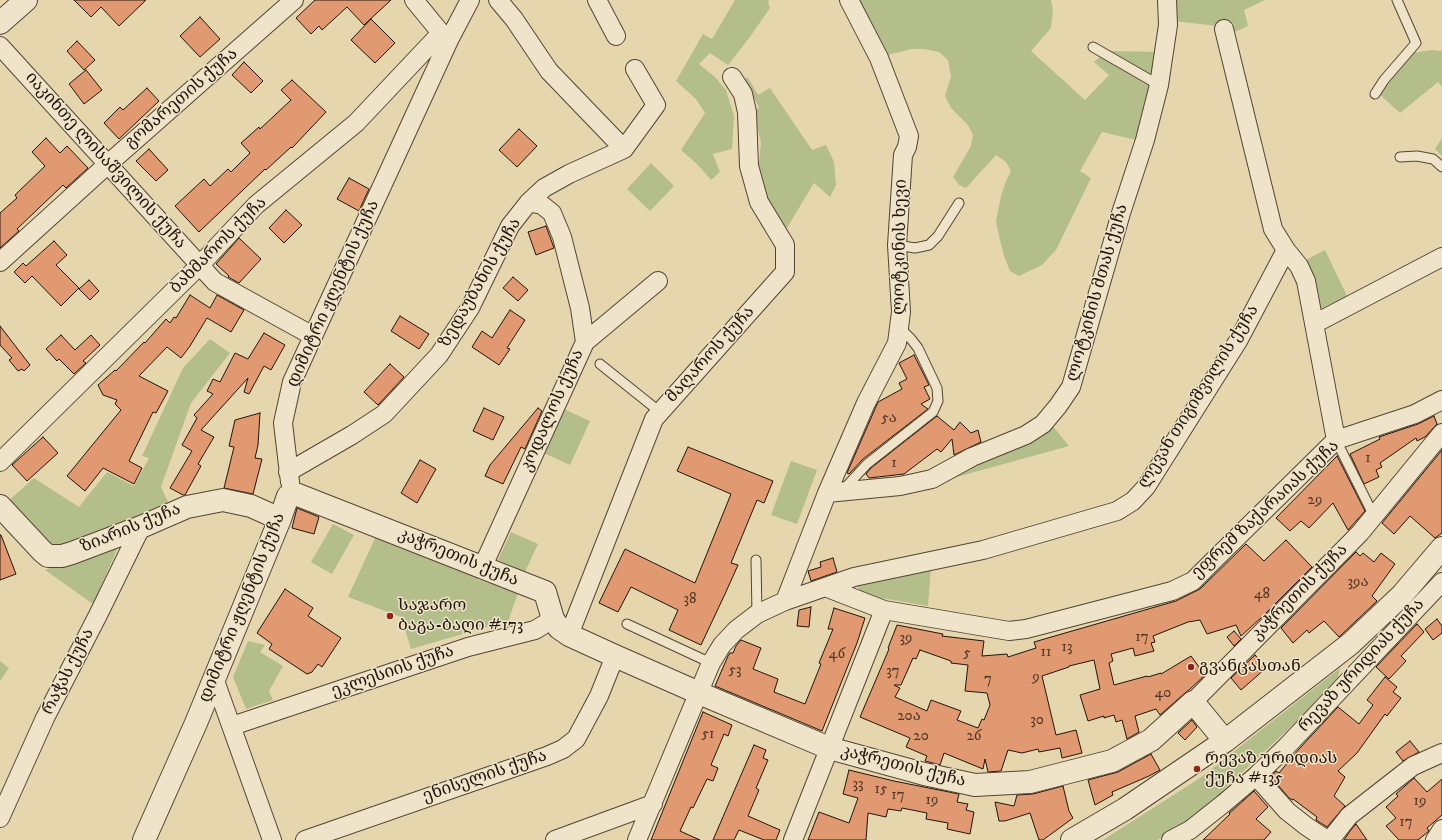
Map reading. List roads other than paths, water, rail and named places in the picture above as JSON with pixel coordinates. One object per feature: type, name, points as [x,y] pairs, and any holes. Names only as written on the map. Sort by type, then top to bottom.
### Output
[{"type":"street","points":[[0,23],[26,0]]},
{"type":"street","name":"გომარეთის ქუჩა","points":[[0,262],[108,164],[294,0]]},
{"type":"street","points":[[414,0],[445,36]]},
{"type":"street","name":"დიმიტრი ჟღენტის ქუჩა","points":[[144,840],[196,723],[280,519],[288,496],[290,482],[283,423],[292,382],[445,36],[470,0]]},
{"type":"street","points":[[498,0],[514,19],[549,71],[624,149]]},
{"type":"street","points":[[597,0],[616,36]]},
{"type":"street","points":[[607,19],[612,16],[613,13],[613,0]]},
{"type":"street","name":"ლოტკინის ხევი","points":[[786,601],[834,492],[866,403],[897,343],[902,312],[897,245],[903,156],[907,147],[909,136],[879,58],[849,0]]},
{"type":"street","name":"ლოტკინის მთას ქუჩა","points":[[834,492],[900,486],[932,479],[972,457],[1008,444],[1043,424],[1071,387],[1159,85],[1168,24],[1167,0]]},
{"type":"street","points":[[1224,29],[1273,229],[1286,250],[1299,266],[1306,281],[1336,440]]},
{"type":"street","name":"ბახმაროს ქუჩა","points":[[0,462],[200,265],[256,205],[356,123],[445,36]]},
{"type":"street","name":"იაკინთე ლისაშვილის ქუჩა","points":[[0,46],[216,282],[313,336]]},
{"type":"street","name":"ზედაუბანის ქუჩა","points":[[290,482],[352,435],[384,414],[439,355],[470,308],[510,226],[529,202],[544,188],[624,149],[656,105],[635,68]]},
{"type":"street","name":"მაღაროს ქუჩა","points":[[569,635],[654,419],[785,272],[785,245],[759,202],[749,166],[747,112],[743,94],[732,77]]},
{"type":"street","points":[[529,202],[542,205],[552,213],[562,237],[580,308],[585,342]]},
{"type":"street","name":"ლევან თიგიშვილის ქუჩა","points":[[825,587],[854,577],[983,550],[1117,511],[1133,501],[1146,487],[1238,341],[1286,250]]},
{"type":"street","points":[[1314,324],[1442,257]]},
{"type":"street","name":"კოდალოს ქუჩა","points":[[482,568],[585,342],[658,281]]},
{"type":"street","name":"ეფრემ ზაქარაიას ქუჩა","points":[[825,587],[884,610],[1009,631],[1026,629],[1172,590],[1193,580],[1214,561],[1336,440],[1415,414],[1442,400]]},
{"type":"street","name":"კაჭრეთის ქუჩა","points":[[290,482],[482,568],[545,592],[553,619],[559,628],[569,635],[699,693],[829,748],[924,774],[975,785],[1030,782],[1112,762],[1151,740],[1193,702],[1360,533],[1442,433]]},
{"type":"street","name":"ზიარის ქუჩა","points":[[0,506],[48,556],[62,556],[141,527],[187,507],[223,500],[251,506],[280,519]]},
{"type":"street","name":"რაჭას ქუჩა","points":[[0,818],[46,718],[141,527]]},
{"type":"street","name":"რევაზ ურიდიას ქუჩა","points":[[1072,840],[1125,809],[1225,741],[1350,644],[1402,595],[1442,548]]},
{"type":"street","name":"რევაზ ურიდიას ქუჩა","points":[[1171,840],[1190,830],[1256,776],[1286,747],[1442,582]]},
{"type":"street","points":[[637,840],[711,663],[722,645],[736,630],[758,614],[786,601],[825,587]]},
{"type":"street","points":[[793,840],[884,610]]},
{"type":"street","name":"ეკლესიის ქუჩა","points":[[232,726],[468,647],[535,630],[553,619]]},
{"type":"street","name":"ენისელის ქუჩა","points":[[305,840],[547,756],[563,748],[576,739],[599,696],[616,656]]},
{"type":"street","points":[[214,678],[272,840]]},
{"type":"street","points":[[1193,702],[1225,741]]},
{"type":"street","points":[[1256,776],[1287,811],[1306,826],[1328,840],[1349,816],[1413,766],[1442,753]]},
{"type":"street","points":[[555,840],[653,804]]},
{"type":"street","points":[[1435,840],[1442,830]]},
{"type":"lane","points":[[1375,94],[1384,80],[1416,43],[1397,0]]},
{"type":"lane","points":[[1092,47],[1159,85]]},
{"type":"lane","points":[[1400,157],[1416,156],[1433,159],[1442,168]]},
{"type":"lane","points":[[897,245],[916,248],[929,245],[938,236],[959,203]]},
{"type":"lane","points":[[834,492],[867,464],[934,412],[938,401],[937,388],[918,348],[912,339],[899,327]]},
{"type":"lane","points":[[600,364],[660,412]]},
{"type":"lane","points":[[1336,440],[1374,516]]},
{"type":"lane","points":[[756,560],[758,614]]},
{"type":"lane","points":[[627,624],[711,663]]},
{"type":"place","name":"საჯარო ბაგა-ბაღი #173","points":[[390,616]]},
{"type":"place","name":"გვანცასთან","points":[[1191,667]]},
{"type":"place","name":"რევაზ ურიდიას ქუჩა #135","points":[[1197,769]]}]
